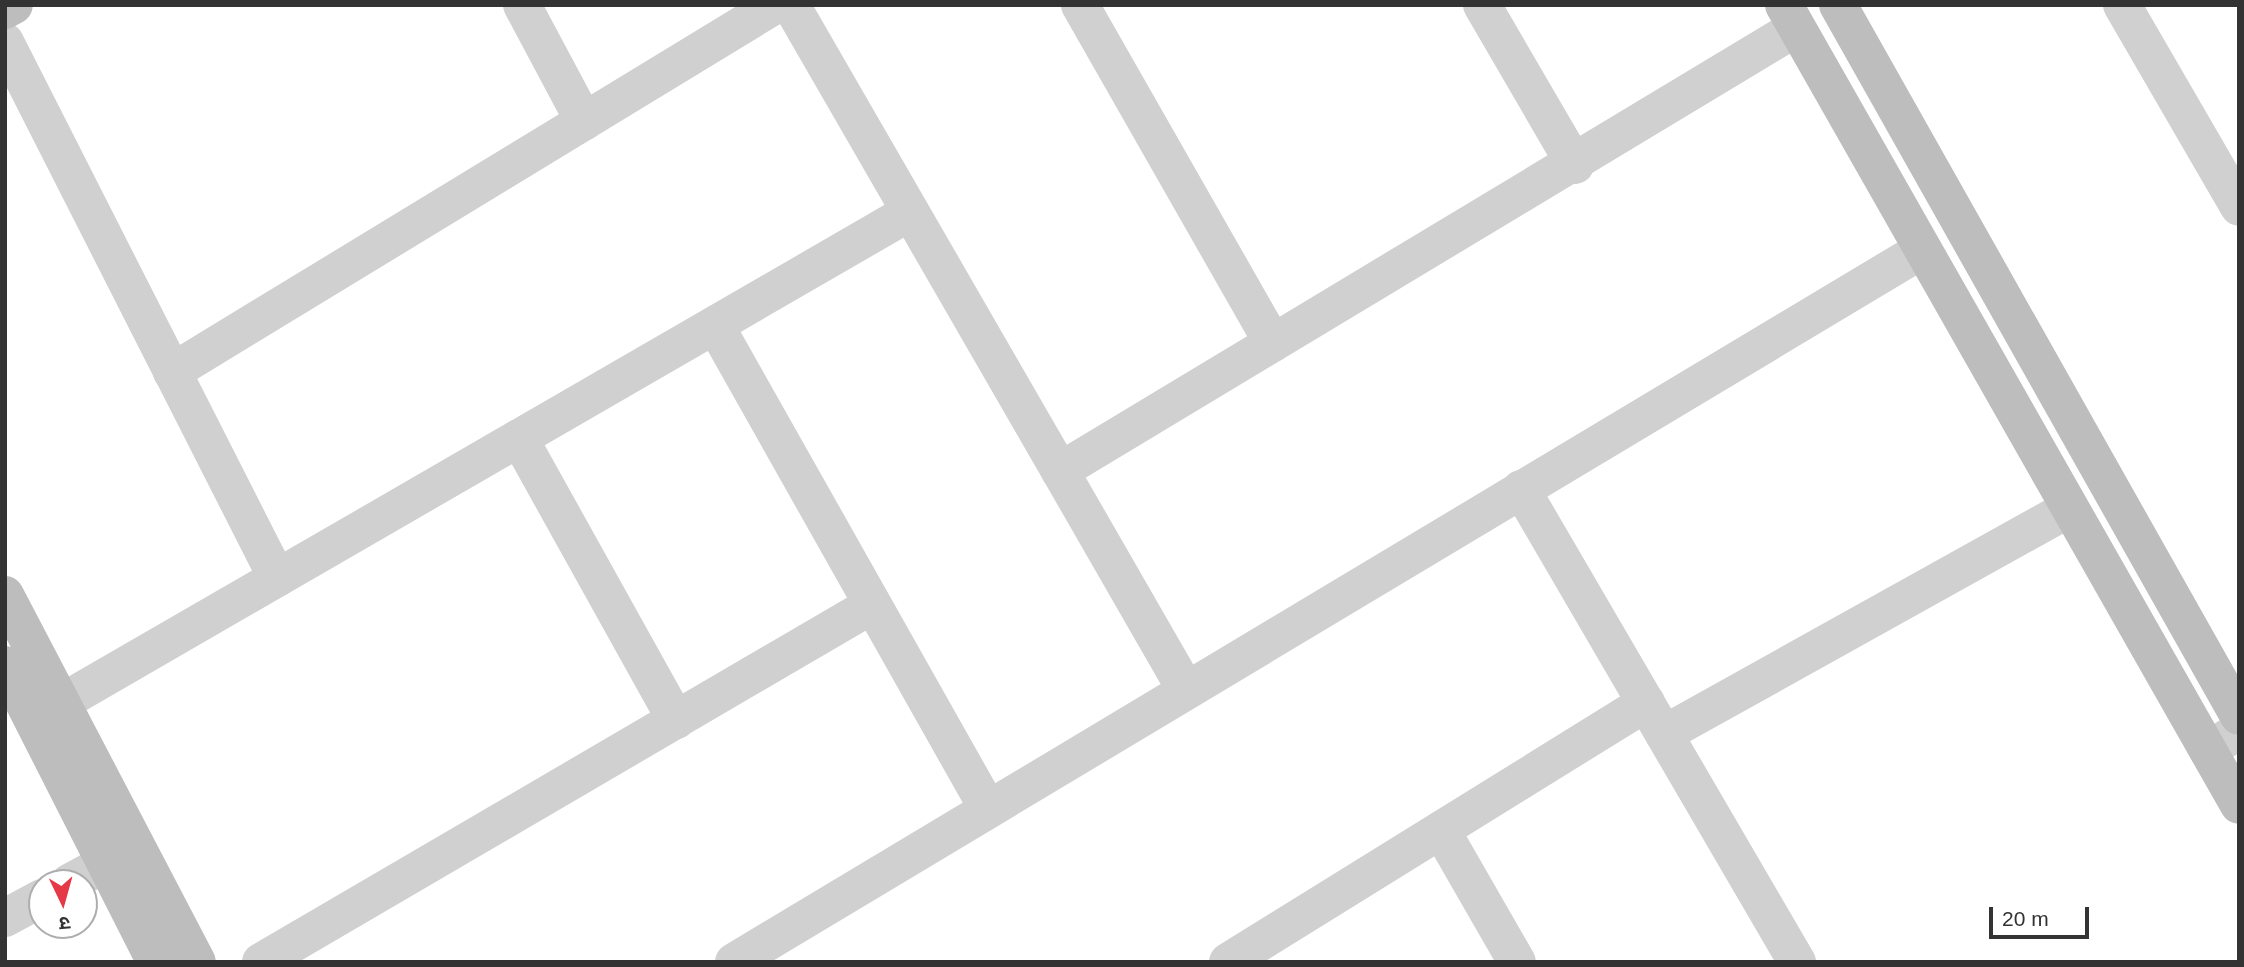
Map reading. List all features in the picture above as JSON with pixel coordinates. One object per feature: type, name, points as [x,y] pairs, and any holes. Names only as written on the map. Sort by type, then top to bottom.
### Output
[{"type":"street","points":[[5,10],[14,5]]},
{"type":"street","points":[[522,5],[584,121]]},
{"type":"street","points":[[172,372],[775,5]]},
{"type":"street","points":[[791,5],[1186,690]]},
{"type":"street","points":[[1080,5],[1273,344]]},
{"type":"street","points":[[1482,5],[1575,164]]},
{"type":"street","points":[[1838,5],[2239,716]]},
{"type":"street","points":[[2122,5],[2239,207]]},
{"type":"street","points":[[1060,471],[1575,164],[1790,17],[1920,251],[2069,509],[2223,741],[2239,805]]},
{"type":"street","points":[[5,42],[276,578]]},
{"type":"street","points":[[59,704],[910,212]]},
{"type":"street","points":[[734,962],[1920,251]]},
{"type":"street","points":[[715,325],[988,809]]},
{"type":"street","points":[[519,438],[676,720]]},
{"type":"street","points":[[1521,489],[1797,962]]},
{"type":"street","points":[[1231,961],[1441,830],[2069,509]]},
{"type":"street","points":[[5,595],[59,704],[197,962]]},
{"type":"street","points":[[261,962],[872,605]]},
{"type":"street","points":[[5,664],[156,962]]},
{"type":"street","points":[[1441,830],[1517,962]]},
{"type":"street","points":[[95,869],[106,863]]},
{"type":"street","points":[[5,918],[28,906]]}]
